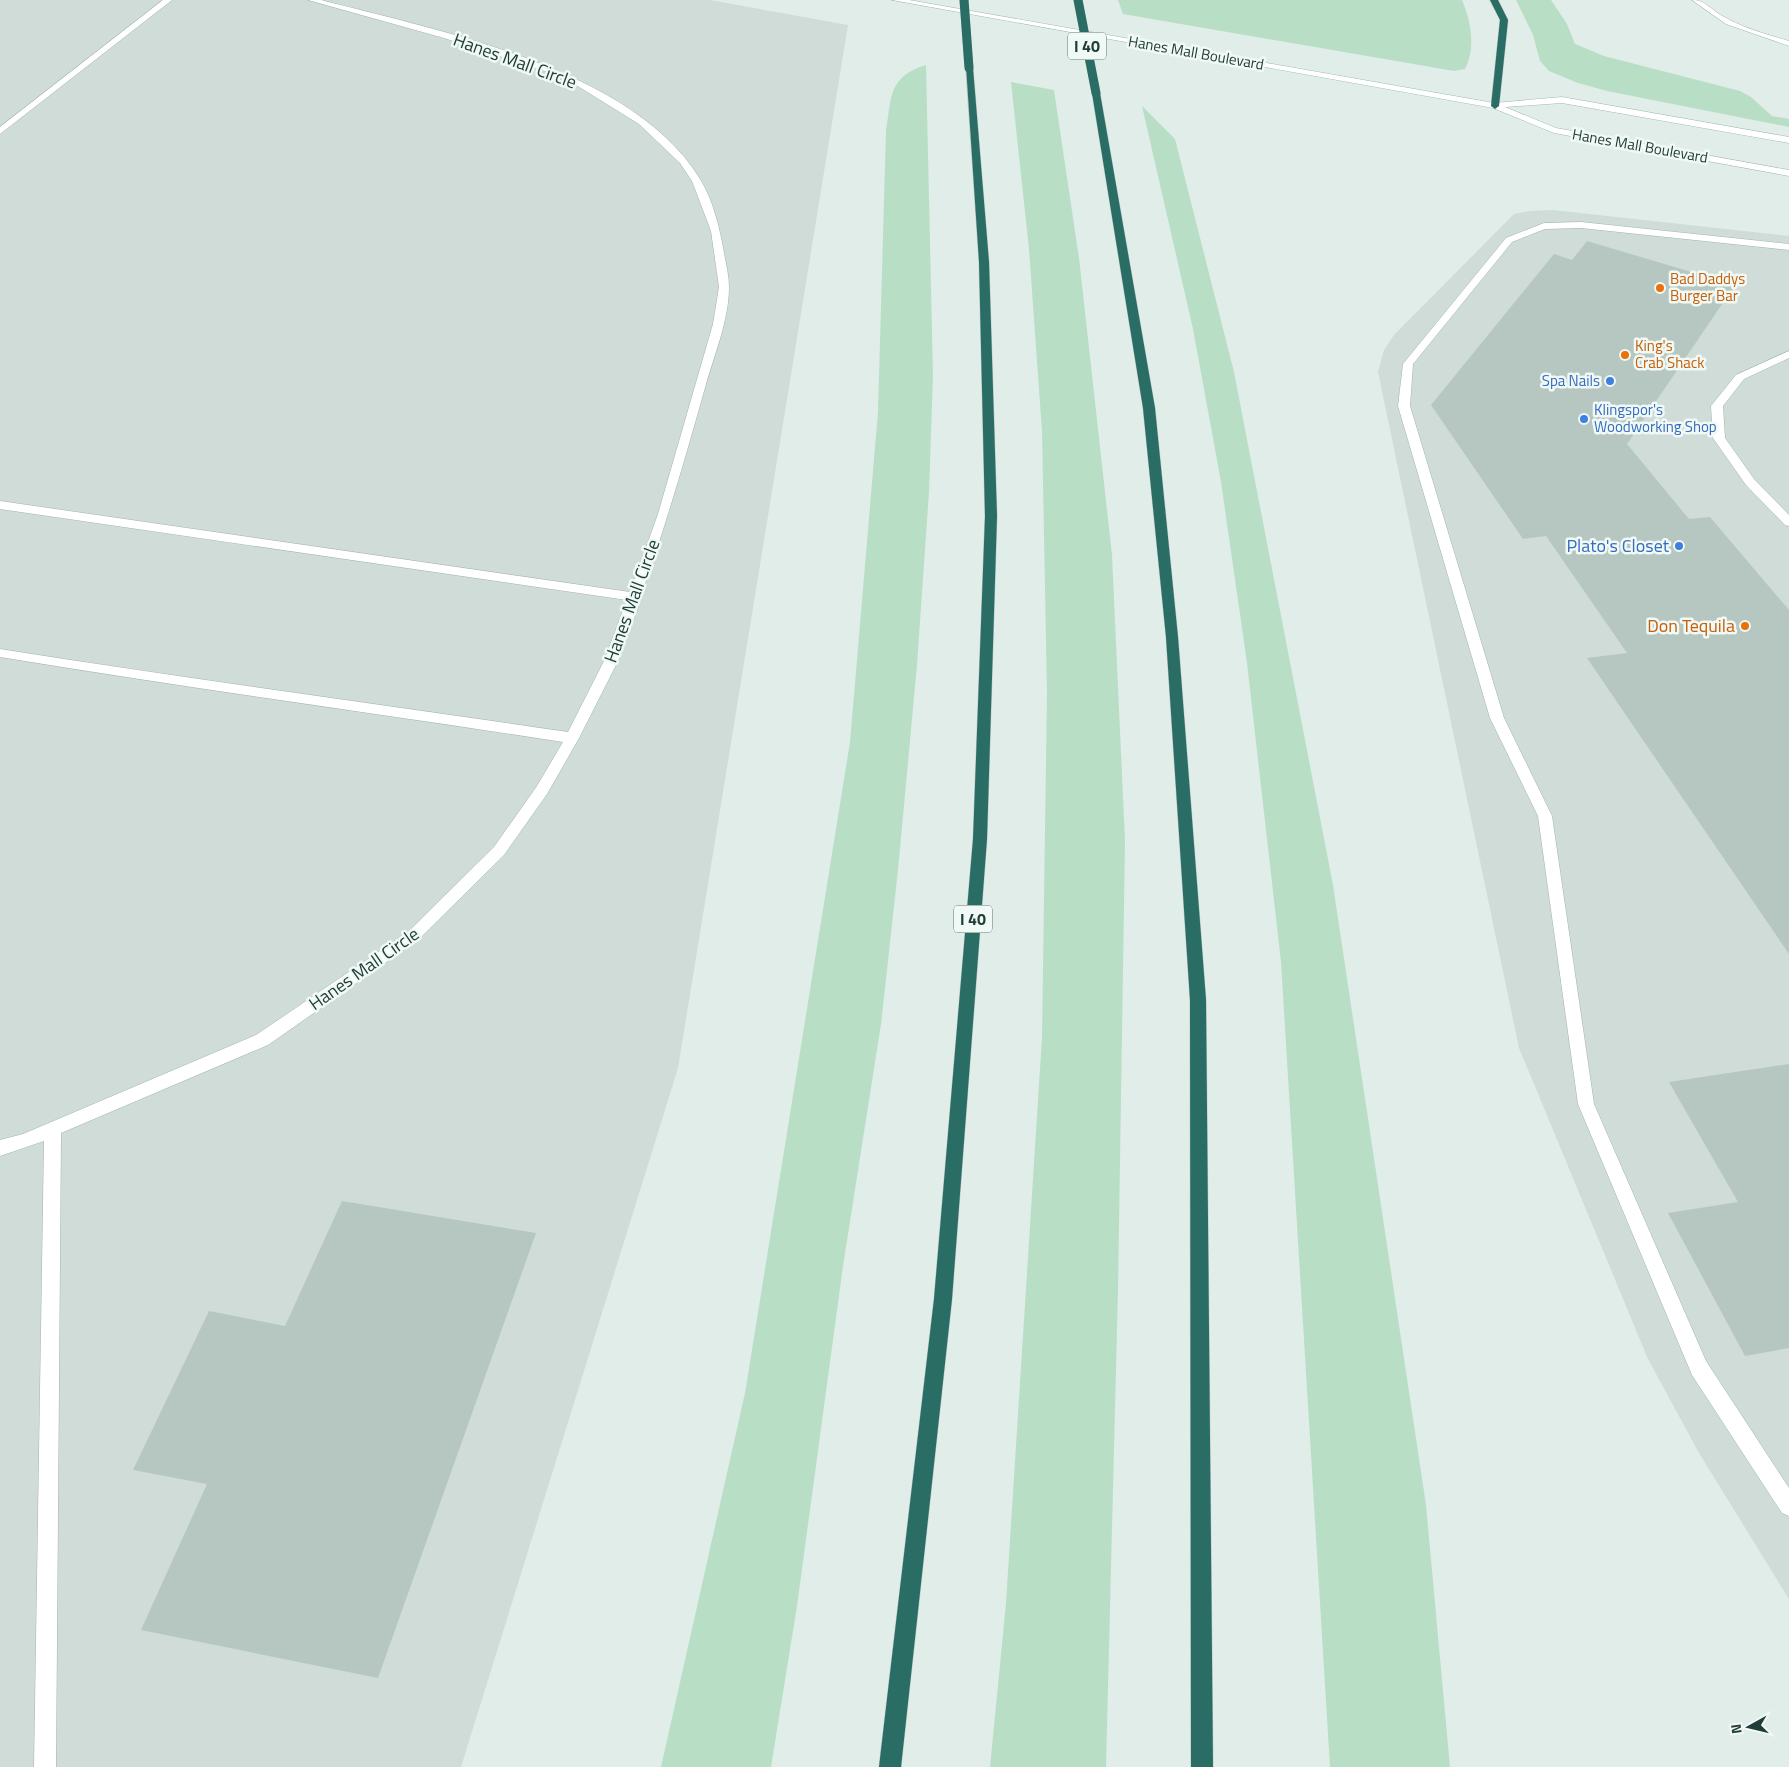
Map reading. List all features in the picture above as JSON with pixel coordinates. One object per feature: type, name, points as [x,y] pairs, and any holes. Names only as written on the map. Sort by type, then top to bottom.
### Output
[{"type":"highway","name":"I 40","points":[[890,1767],[943,1299],[980,839],[991,516],[984,262],[964,0]]},
{"type":"highway","name":"I 40","points":[[1078,0],[1096,93],[1149,408],[1172,638],[1198,1000],[1202,1767]]},
{"type":"highway","points":[[1494,0],[1504,20],[1495,106]]},
{"type":"main road","points":[[0,131],[168,0]]},
{"type":"main road","name":"Hanes Mall Circle","points":[[0,1148],[53,1129],[262,1040],[414,936],[499,850],[542,790],[572,738],[611,661],[636,597],[664,514],[718,324],[724,287],[716,230],[697,181],[683,162],[642,122],[579,83],[551,70],[447,36],[312,0]]},
{"type":"main road","name":"Hanes Mall Boulevard","points":[[896,0],[1495,106],[1554,130],[1789,173]]},
{"type":"main road","points":[[1696,0],[1712,14],[1735,28],[1789,44]]},
{"type":"main road","name":"Hanes Mall Boulevard","points":[[1495,106],[1562,100],[1789,140]]},
{"type":"main road","points":[[1789,247],[1581,225],[1544,226],[1509,240],[1408,364],[1404,406],[1497,718],[1545,816],[1586,1104],[1699,1368],[1789,1506]]},
{"type":"main road","points":[[1789,354],[1740,377],[1717,406],[1719,438],[1750,482],[1789,522]]},
{"type":"main road","points":[[0,506],[636,597]]},
{"type":"main road","points":[[0,653],[196,685],[337,703],[572,738]]},
{"type":"main road","points":[[45,1767],[53,1129]]},
{"type":"shaded area","points":[[0,0],[710,0],[848,25],[678,1068],[461,1767],[0,1767]]},
{"type":"shaded area","points":[[1553,210],[1789,236],[1789,1599],[1699,1453],[1648,1359],[1519,1048],[1378,372],[1384,350],[1394,335],[1514,214]]},
{"type":"green space","points":[[1118,0],[1462,0],[1470,26],[1470,52],[1465,69],[1454,71],[1123,14]]},
{"type":"green space","points":[[1516,0],[1551,0],[1567,24],[1575,44],[1604,56],[1740,91],[1751,97],[1772,116],[1789,119],[1789,127],[1607,91],[1578,83],[1549,71],[1540,61],[1533,35]]},
{"type":"green space","points":[[926,65],[933,376],[929,492],[917,665],[898,870],[881,1024],[843,1266],[797,1606],[771,1767],[661,1767],[745,1393],[850,742],[878,412],[886,130],[889,107],[898,82],[905,75]]},
{"type":"green space","points":[[1011,82],[1054,90],[1079,258],[1112,555],[1125,841],[1118,1290],[1106,1767],[990,1767],[1006,1603],[1042,1037],[1047,692],[1042,431],[1029,249]]},
{"type":"green space","points":[[1142,106],[1175,139],[1234,372],[1333,885],[1426,1505],[1450,1767],[1330,1767],[1281,962],[1247,663],[1221,482],[1193,329]]},
{"type":"building","points":[[1587,241],[1735,285],[1627,444],[1689,519],[1710,517],[1789,610],[1789,954],[1587,658],[1627,653],[1546,536],[1523,539],[1431,405],[1554,254],[1572,260]]},
{"type":"building","points":[[1789,1064],[1789,1348],[1745,1356],[1668,1213],[1738,1202],[1669,1082]]},
{"type":"building","points":[[342,1201],[536,1233],[378,1678],[141,1630],[207,1484],[133,1470],[209,1311],[285,1326]]},
{"type":"place","name":"Bad Daddys Burger Bar","points":[[1660,288]]},
{"type":"place","name":"King's Crab Shack","points":[[1625,355]]},
{"type":"place","name":"Spa Nails","points":[[1610,381]]},
{"type":"place","name":"Klingspor's Woodworking Shop","points":[[1584,419]]},
{"type":"place","name":"Plato's Closet","points":[[1679,546]]},
{"type":"place","name":"Don Tequila","points":[[1745,626]]}]
